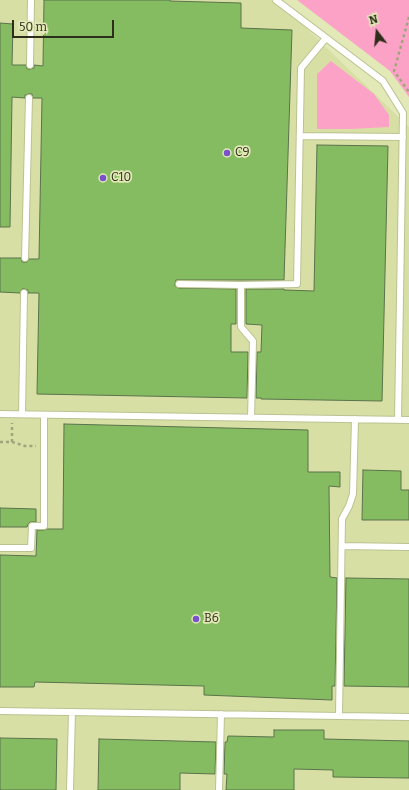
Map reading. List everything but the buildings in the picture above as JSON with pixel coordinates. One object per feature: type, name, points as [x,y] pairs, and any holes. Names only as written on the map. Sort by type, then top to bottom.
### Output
[{"type":"lane","points":[[30,65],[31,0]]},
{"type":"lane","points":[[276,0],[382,82],[403,113],[398,420]]},
{"type":"lane","points":[[178,284],[297,284],[301,68],[326,38]]},
{"type":"lane","points":[[25,258],[29,98]]},
{"type":"lane","points":[[300,136],[403,137]]},
{"type":"lane","points":[[241,285],[241,327],[253,341],[251,418]]},
{"type":"lane","points":[[22,414],[24,293]]},
{"type":"lane","points":[[0,414],[409,420]]},
{"type":"lane","points":[[0,548],[31,548],[32,526],[44,526],[44,415]]},
{"type":"lane","points":[[339,715],[342,519],[353,494],[355,419]]},
{"type":"lane","points":[[342,546],[409,547]]},
{"type":"lane","points":[[0,711],[409,717]]},
{"type":"lane","points":[[70,790],[72,712]]},
{"type":"lane","points":[[219,790],[221,714]]},
{"type":"path","points":[[409,17],[394,71],[409,92]]},
{"type":"path","points":[[12,414],[12,442]]},
{"type":"path","points":[[0,442],[12,442],[25,446],[44,446]]},
{"type":"shaded area","points":[[0,0],[277,0],[409,127],[409,790],[0,790]]},
{"type":"shaded area","points":[[297,0],[409,0],[409,97],[390,71]]},
{"type":"shaded area","points":[[331,61],[374,94],[389,115],[389,127],[317,129],[317,74]]},
{"type":"place","name":"C9","points":[[227,153]]},
{"type":"place","name":"C10","points":[[103,178]]},
{"type":"place","name":"B6","points":[[196,619]]}]
